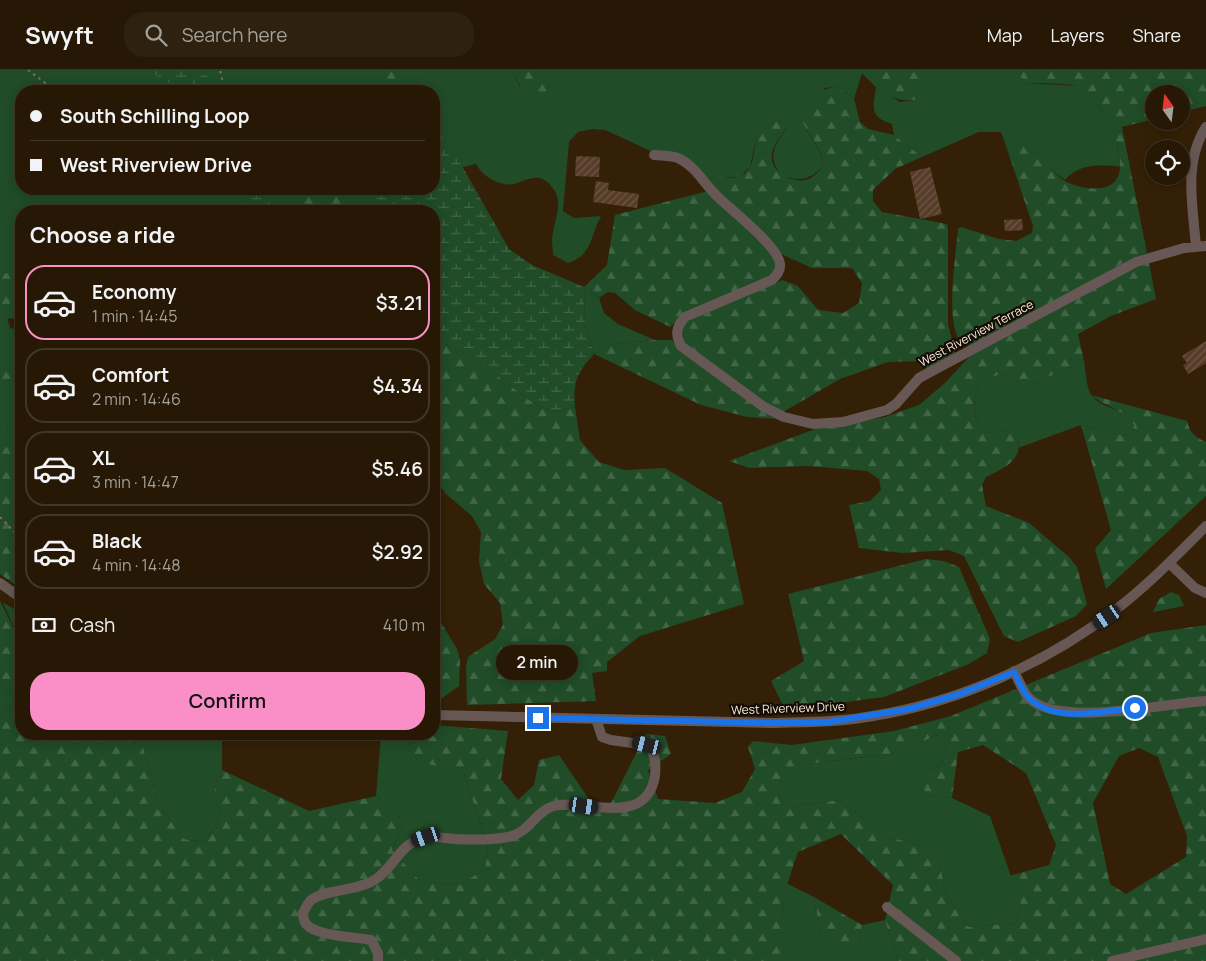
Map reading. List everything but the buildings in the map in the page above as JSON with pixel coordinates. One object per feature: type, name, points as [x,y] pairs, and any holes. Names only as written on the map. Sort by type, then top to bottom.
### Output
[{"type":"street","points":[[1201,246],[1191,180],[1193,156],[1206,127]]},
{"type":"street","name":"West Riverview Terrace","points":[[654,155],[672,156],[692,168],[718,197],[746,221],[776,255],[780,264],[778,274],[772,280],[685,317],[678,325],[676,336],[681,346],[764,406],[784,417],[813,424],[844,422],[887,410],[896,404],[919,378],[1115,272],[1160,254],[1201,246]]},
{"type":"street","name":"West Riverview Drive","points":[[440,715],[775,723],[829,722],[909,709],[960,694],[1014,672],[1068,644],[1107,617],[1169,563],[1206,526]]},
{"type":"street","points":[[1169,563],[1195,588],[1206,593]]},
{"type":"street","points":[[0,583],[15,594]]},
{"type":"street","points":[[1014,672],[1029,698],[1056,712],[1084,713],[1206,701]]},
{"type":"street","points":[[378,961],[378,953],[371,940],[331,934],[312,929],[305,923],[303,913],[311,900],[376,879],[411,842],[426,837],[465,840],[508,837],[525,830],[542,812],[552,806],[568,805],[619,809],[638,802],[646,795],[654,782],[656,765],[653,751],[647,745],[611,740],[602,736],[596,719]]},
{"type":"street","points":[[887,907],[956,961]]},
{"type":"street","points":[[1112,961],[1206,939]]},
{"type":"path","points":[[28,70],[48,85]]},
{"type":"path","points":[[220,70],[224,85]]},
{"type":"path","points":[[0,516],[15,532]]},
{"type":"green space","points":[[0,70],[512,70],[520,87],[553,75],[553,70],[859,70],[862,73],[854,99],[837,87],[825,88],[800,118],[822,156],[823,167],[804,179],[781,176],[774,162],[775,146],[786,129],[784,122],[776,121],[757,135],[750,167],[740,176],[719,179],[705,178],[686,159],[653,152],[605,130],[592,129],[578,132],[569,142],[563,211],[574,218],[601,216],[587,250],[576,260],[568,263],[553,255],[552,239],[558,199],[552,187],[543,179],[534,178],[514,184],[503,184],[492,180],[482,173],[476,164],[440,173],[440,85],[15,85],[15,195],[374,195],[378,205],[350,205],[344,197],[313,205],[15,205],[15,279],[0,283]]},
{"type":"green space","points":[[148,70],[190,72],[212,78],[207,85],[174,85]]},
{"type":"green space","points":[[385,70],[390,70],[398,74],[408,85],[360,85],[357,83],[374,80]]},
{"type":"green space","points":[[512,70],[553,70],[551,84],[547,91],[537,99],[524,91]]},
{"type":"green space","points":[[859,70],[935,70],[935,75],[915,100],[906,100],[898,99],[884,92]]},
{"type":"green space","points":[[935,70],[1021,70],[1020,76],[1025,83],[1080,86],[1091,94],[1113,129],[1122,167],[1091,166],[1077,170],[1065,180],[1056,173],[1036,149],[1019,143],[1005,143],[1001,132],[979,132],[922,157],[894,135],[892,124],[876,115],[874,106],[876,87],[900,102],[915,100],[935,75]]},
{"type":"green space","points":[[1021,70],[1206,70],[1206,106],[1190,110],[1190,85],[1145,85],[1145,121],[1122,127],[1147,253],[1132,258],[969,348],[958,337],[954,328],[952,300],[958,229],[961,227],[999,239],[1016,241],[1032,233],[1033,226],[1005,143],[1013,142],[1034,146],[1045,157],[1059,177],[1076,186],[1101,188],[1113,183],[1119,172],[1120,158],[1116,141],[1109,124],[1091,96],[1077,86],[1025,83],[1020,76]]},
{"type":"green space","points":[[837,87],[854,99],[860,122],[868,129],[894,135],[922,157],[895,169],[873,190],[873,201],[882,212],[947,224],[948,324],[956,355],[927,370],[920,361],[888,362],[840,379],[783,412],[766,405],[684,343],[681,327],[688,321],[782,280],[798,286],[818,310],[843,313],[859,303],[862,283],[852,268],[812,268],[779,253],[705,178],[736,177],[746,172],[750,167],[757,135],[776,121],[785,122],[786,128],[773,149],[773,164],[782,175],[789,178],[804,180],[811,178],[823,167],[822,155],[800,118],[814,96],[824,90]]},
{"type":"green space","points":[[440,135],[449,143],[509,249],[532,265],[584,287],[585,324],[594,354],[577,378],[575,407],[554,412],[532,402],[473,357],[440,341],[440,205],[378,205],[373,195],[440,195]]},
{"type":"green space","points":[[708,191],[774,256],[776,265],[770,278],[683,315],[670,327],[635,310],[615,293],[608,292],[599,298],[584,287],[607,265],[615,215]]},
{"type":"green space","points":[[245,195],[271,195],[280,205],[244,205]]},
{"type":"green space","points":[[295,195],[343,195],[350,205],[296,205]]},
{"type":"green space","points":[[1149,263],[1156,299],[1111,316],[1078,334],[1084,361],[1030,385],[1022,385],[1007,373],[991,377],[978,386],[976,393],[974,411],[978,422],[986,433],[1005,431],[1016,435],[1018,443],[1018,450],[1012,462],[986,477],[982,485],[986,506],[1029,523],[1069,557],[1077,567],[1087,604],[1076,616],[1018,642],[1004,636],[964,556],[949,550],[902,553],[859,548],[849,505],[870,501],[881,490],[879,479],[867,471],[808,466],[749,468],[729,461],[818,428],[885,417],[919,405],[945,383],[970,356],[1133,268]]},
{"type":"green space","points":[[15,272],[15,318],[0,319],[0,274]]},
{"type":"green space","points":[[584,287],[599,298],[604,313],[618,324],[655,340],[612,344],[594,354],[585,324]]},
{"type":"green space","points":[[0,289],[10,328],[15,329],[15,574],[0,563]]},
{"type":"green space","points":[[672,340],[681,349],[779,419],[747,417],[701,405],[594,354],[612,344]]},
{"type":"green space","points":[[440,341],[473,357],[532,402],[554,412],[575,407],[580,440],[599,462],[624,470],[665,468],[722,503],[744,604],[640,636],[607,662],[607,671],[592,673],[596,701],[467,705],[466,667],[468,657],[495,639],[503,625],[500,603],[484,584],[479,561],[481,532],[472,516],[446,494],[440,486]]},
{"type":"green space","points":[[1084,361],[1087,384],[1092,396],[1102,404],[1124,414],[1134,425],[1132,433],[1125,436],[1081,425],[1018,448],[1019,442],[1005,431],[986,433],[981,427],[974,411],[975,399],[978,386],[991,377],[1007,373],[1022,385],[1030,385]]},
{"type":"green space","points":[[0,363],[9,369],[15,370],[15,389],[0,388]]},
{"type":"green space","points":[[1091,395],[1187,421],[1194,434],[1206,442],[1206,496],[1106,589],[1095,549],[1111,530],[1081,425],[1125,436],[1132,433],[1134,425],[1125,415]]},
{"type":"green space","points":[[0,427],[15,433],[15,585],[0,574]]},
{"type":"green space","points":[[926,559],[944,561],[959,567],[990,639],[987,653],[969,664],[884,697],[785,710],[771,681],[804,661],[788,594]]},
{"type":"green space","points":[[1171,592],[1179,595],[1184,606],[1153,612],[1159,599]]},
{"type":"green space","points":[[0,601],[15,630],[15,699],[0,682]]},
{"type":"green space","points":[[3,603],[15,609],[15,629]]},
{"type":"green space","points":[[440,621],[457,649],[460,660],[459,686],[440,700]]},
{"type":"green space","points":[[1206,625],[1206,961],[898,961],[885,920],[893,885],[841,834],[798,852],[783,906],[782,932],[785,961],[0,961],[0,719],[15,701],[15,740],[128,740],[143,747],[158,803],[184,839],[205,842],[220,818],[214,785],[222,770],[309,811],[376,796],[404,822],[392,850],[420,881],[459,885],[485,869],[488,847],[463,771],[402,759],[404,746],[421,740],[440,740],[440,733],[458,727],[508,731],[501,779],[518,800],[534,785],[539,760],[559,755],[597,811],[606,813],[646,734],[665,736],[671,754],[648,770],[658,799],[715,803],[742,792],[755,769],[748,747],[753,741],[792,745],[894,731],[951,716],[1151,633]],"holes":[[[937,735],[947,746],[941,766],[925,773],[920,786],[929,795],[952,798],[958,752],[983,745],[1026,773],[1056,845],[1049,865],[1009,876],[1021,905],[1016,923],[968,927],[946,894],[939,860],[917,844],[884,836],[840,800],[788,807],[777,792],[783,776],[807,764],[897,753]],[[1139,748],[1158,757],[1187,836],[1186,857],[1126,894],[1110,884],[1093,803],[1119,756]]]},
{"type":"green space","points":[[0,682],[15,701],[0,719]]},
{"type":"green space","points":[[440,726],[458,727],[440,733]]},
{"type":"green space","points":[[937,735],[947,746],[941,766],[925,773],[929,795],[952,798],[990,816],[1021,905],[1016,923],[968,927],[946,894],[939,860],[917,844],[884,836],[840,800],[788,807],[777,792],[783,776],[807,764],[897,753]]},
{"type":"green space","points":[[128,740],[222,740],[222,770],[214,785],[220,818],[205,842],[184,839],[158,803],[143,747]]},
{"type":"green space","points":[[381,740],[421,740],[404,746],[463,771],[488,847],[485,869],[459,885],[420,881],[392,850],[404,822],[376,796]]},
{"type":"green space","points":[[786,883],[814,897],[821,938],[858,944],[862,925],[885,920],[898,961],[785,961],[780,935]]},
{"type":"green space","points":[[814,897],[862,925],[858,944],[836,951],[821,938]]},
{"type":"route","points":[[538,718],[775,723],[829,722],[909,709],[960,694],[1014,672],[1029,698],[1056,712],[1084,713],[1135,708]]}]
